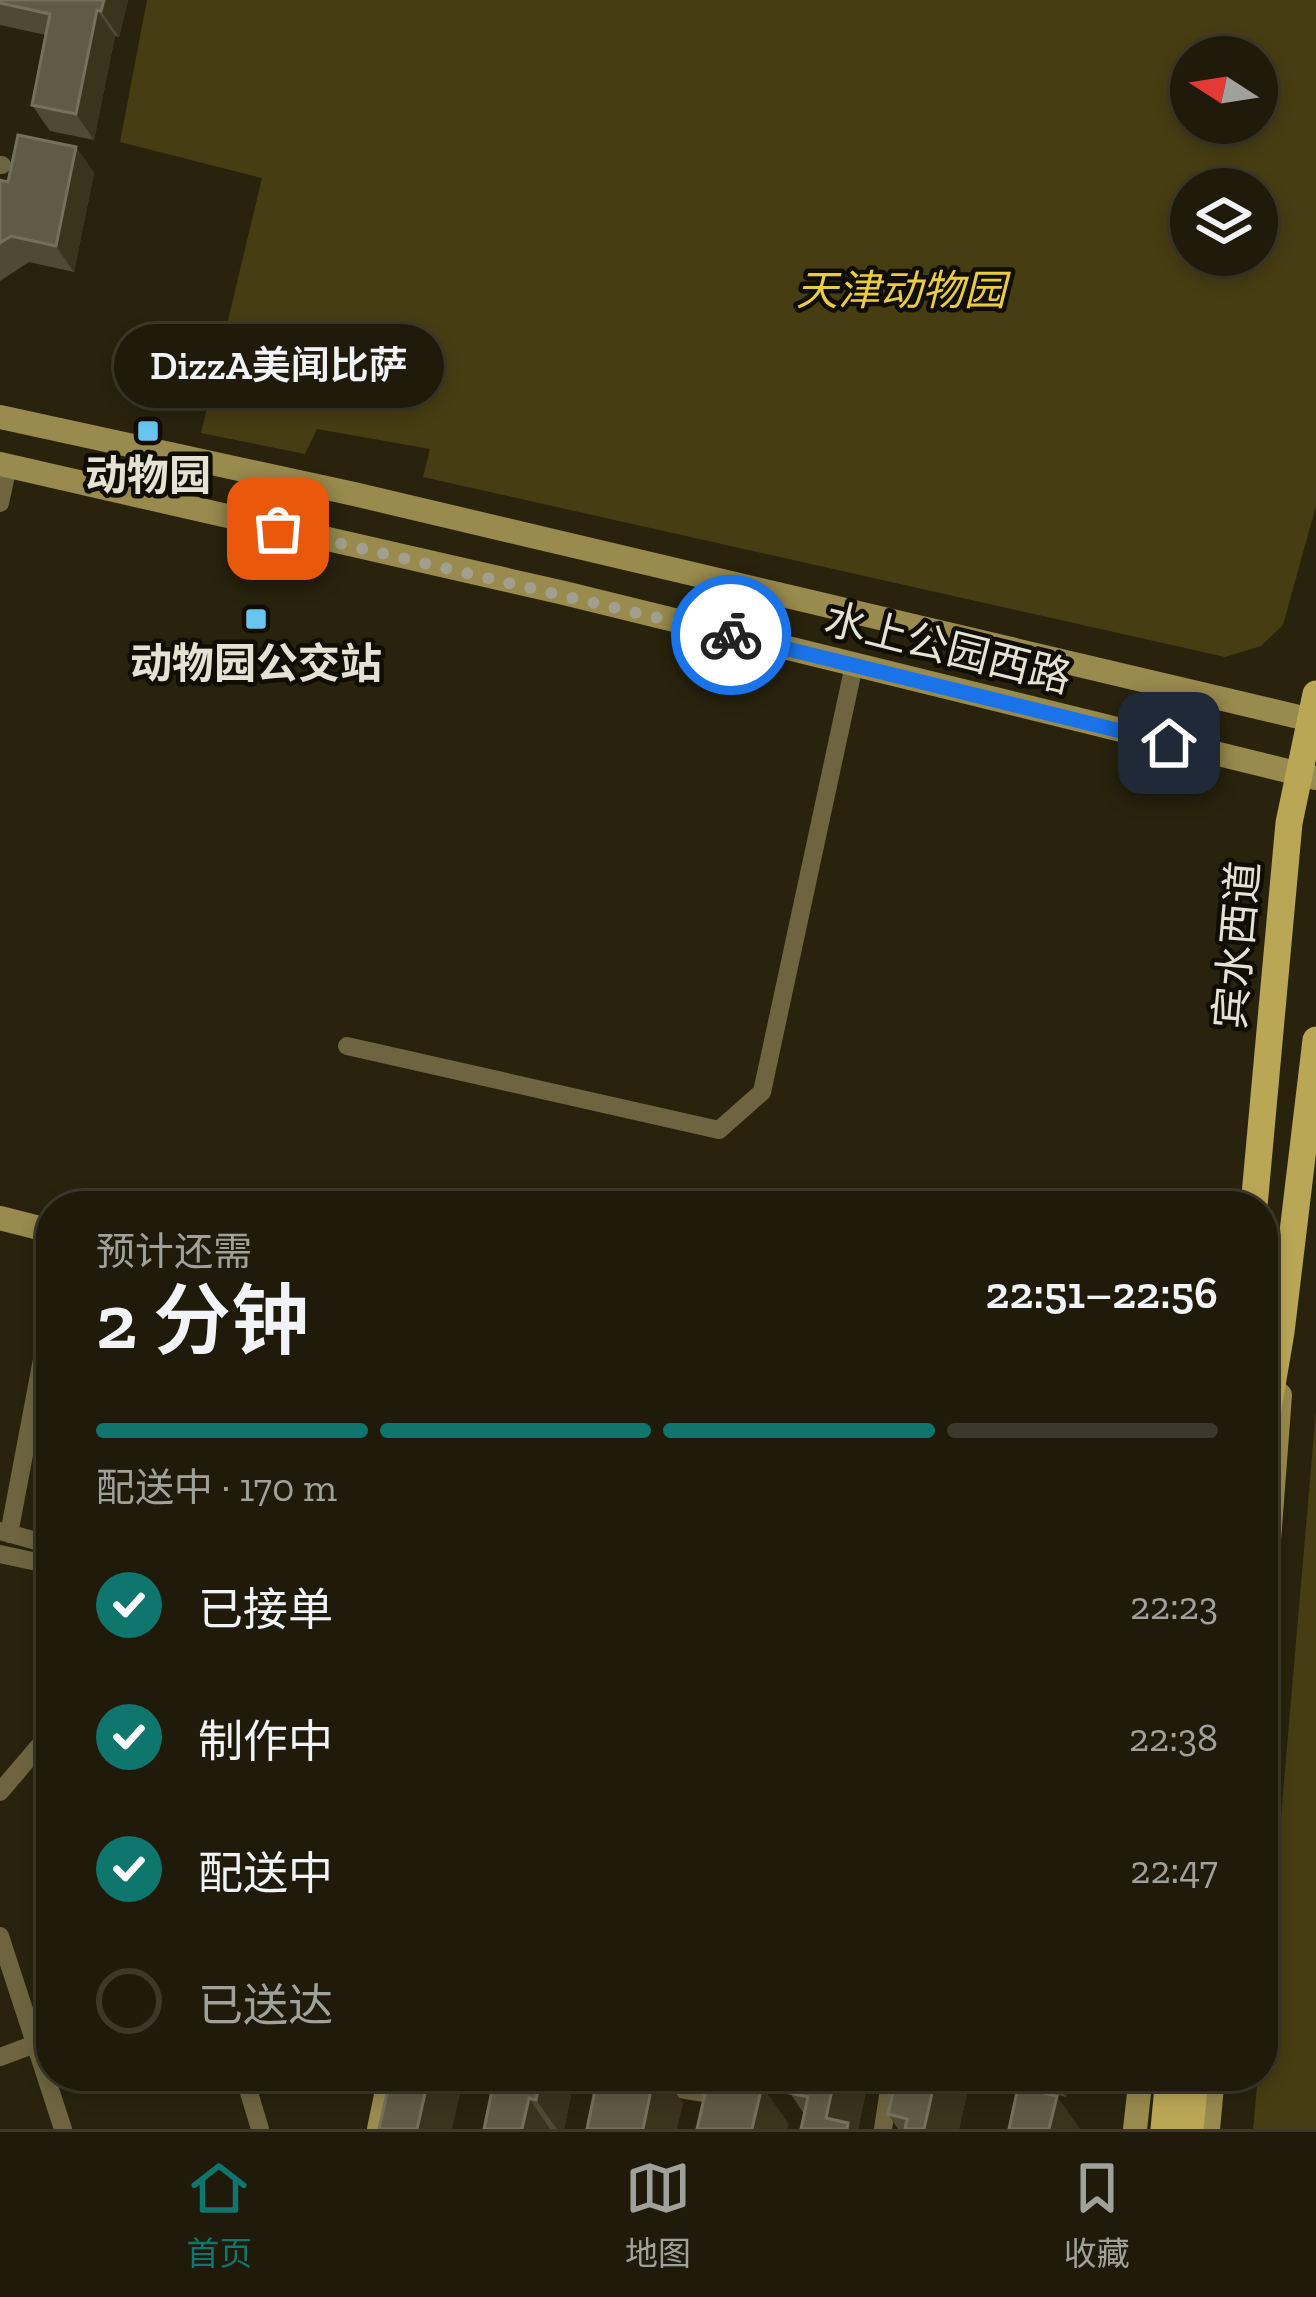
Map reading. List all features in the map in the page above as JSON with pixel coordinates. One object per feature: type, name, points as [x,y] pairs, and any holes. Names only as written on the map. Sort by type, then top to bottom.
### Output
[{"type":"main road","name":"水上公园西路","points":[[0,417],[1314,711]]},
{"type":"main road","name":"水上公园西路","points":[[4,465],[564,593],[1306,776]]},
{"type":"main road","name":"宾水西道","points":[[1256,1191],[1289,823],[1306,776],[1314,711]]},
{"type":"main road","name":"宾水西道","points":[[1278,1350],[1316,1040]]},
{"type":"main road","points":[[0,1218],[36,1227]]},
{"type":"main road","points":[[1278,1455],[1281,1332]]},
{"type":"main road","points":[[379,2129],[387,2091]]},
{"type":"main road","points":[[1135,2129],[1139,2091]]},
{"type":"main road","points":[[1164,2129],[1168,2091]]},
{"type":"main road","points":[[1190,2129],[1194,2091]]},
{"type":"main road","points":[[1208,2129],[1212,2091]]},
{"type":"street","points":[[0,502],[4,465]]},
{"type":"street","points":[[347,1046],[718,1130],[762,1091],[854,665]]},
{"type":"street","points":[[36,1383],[4,1533],[36,1541]]},
{"type":"street","points":[[0,1554],[36,1562]]},
{"type":"street","points":[[0,1792],[36,1750]]},
{"type":"street","points":[[0,1936],[36,2047]]},
{"type":"street","points":[[0,2056],[35,2044]]},
{"type":"street","points":[[50,2091],[62,2129]]},
{"type":"street","points":[[249,2091],[260,2129]]},
{"type":"street","points":[[643,2091],[707,2103],[740,2099],[742,2091]]},
{"type":"street","points":[[883,2129],[889,2091]]},
{"type":"green space","name":"天津动物园","points":[[147,0],[1316,0],[1316,506],[1283,625],[1261,646],[1225,657],[423,477],[430,449],[317,429],[305,454],[201,433],[262,178],[120,142]]},
{"type":"green space","points":[[1316,1410],[1316,2129],[1253,2129],[1257,2091],[1278,2091],[1278,1852]]},
{"type":"building","points":[[0,0],[104,0],[101,11],[97,10],[76,114],[32,105],[50,14]]},
{"type":"building","points":[[18,135],[76,147],[56,246],[11,236],[0,243],[0,180],[8,182]]},
{"type":"building","points":[[388,2091],[426,2091],[417,2129],[379,2129]]},
{"type":"building","points":[[492,2091],[538,2091],[536,2100],[529,2098],[522,2129],[484,2129]]},
{"type":"building","points":[[595,2091],[651,2091],[643,2129],[587,2129]]},
{"type":"building","points":[[695,2091],[761,2091],[752,2129],[697,2129],[705,2094]]},
{"type":"building","points":[[832,2091],[826,2118],[848,2123],[847,2129],[801,2129],[808,2097],[790,2093]]},
{"type":"building","points":[[893,2091],[933,2091],[924,2129],[905,2129],[907,2119],[888,2114]]},
{"type":"building","points":[[1017,2091],[1057,2096],[1049,2129],[1009,2129]]},
{"type":"way so far","points":[[278,529],[731,635]]},
{"type":"place","name":"动物园","points":[[148,431]]},
{"type":"place","name":"DizzA美闻比萨","points":[[278,529]]},
{"type":"place","name":"动物园公交站","points":[[256,619]]},
{"type":"route","points":[[731,635],[1169,743]]}]
